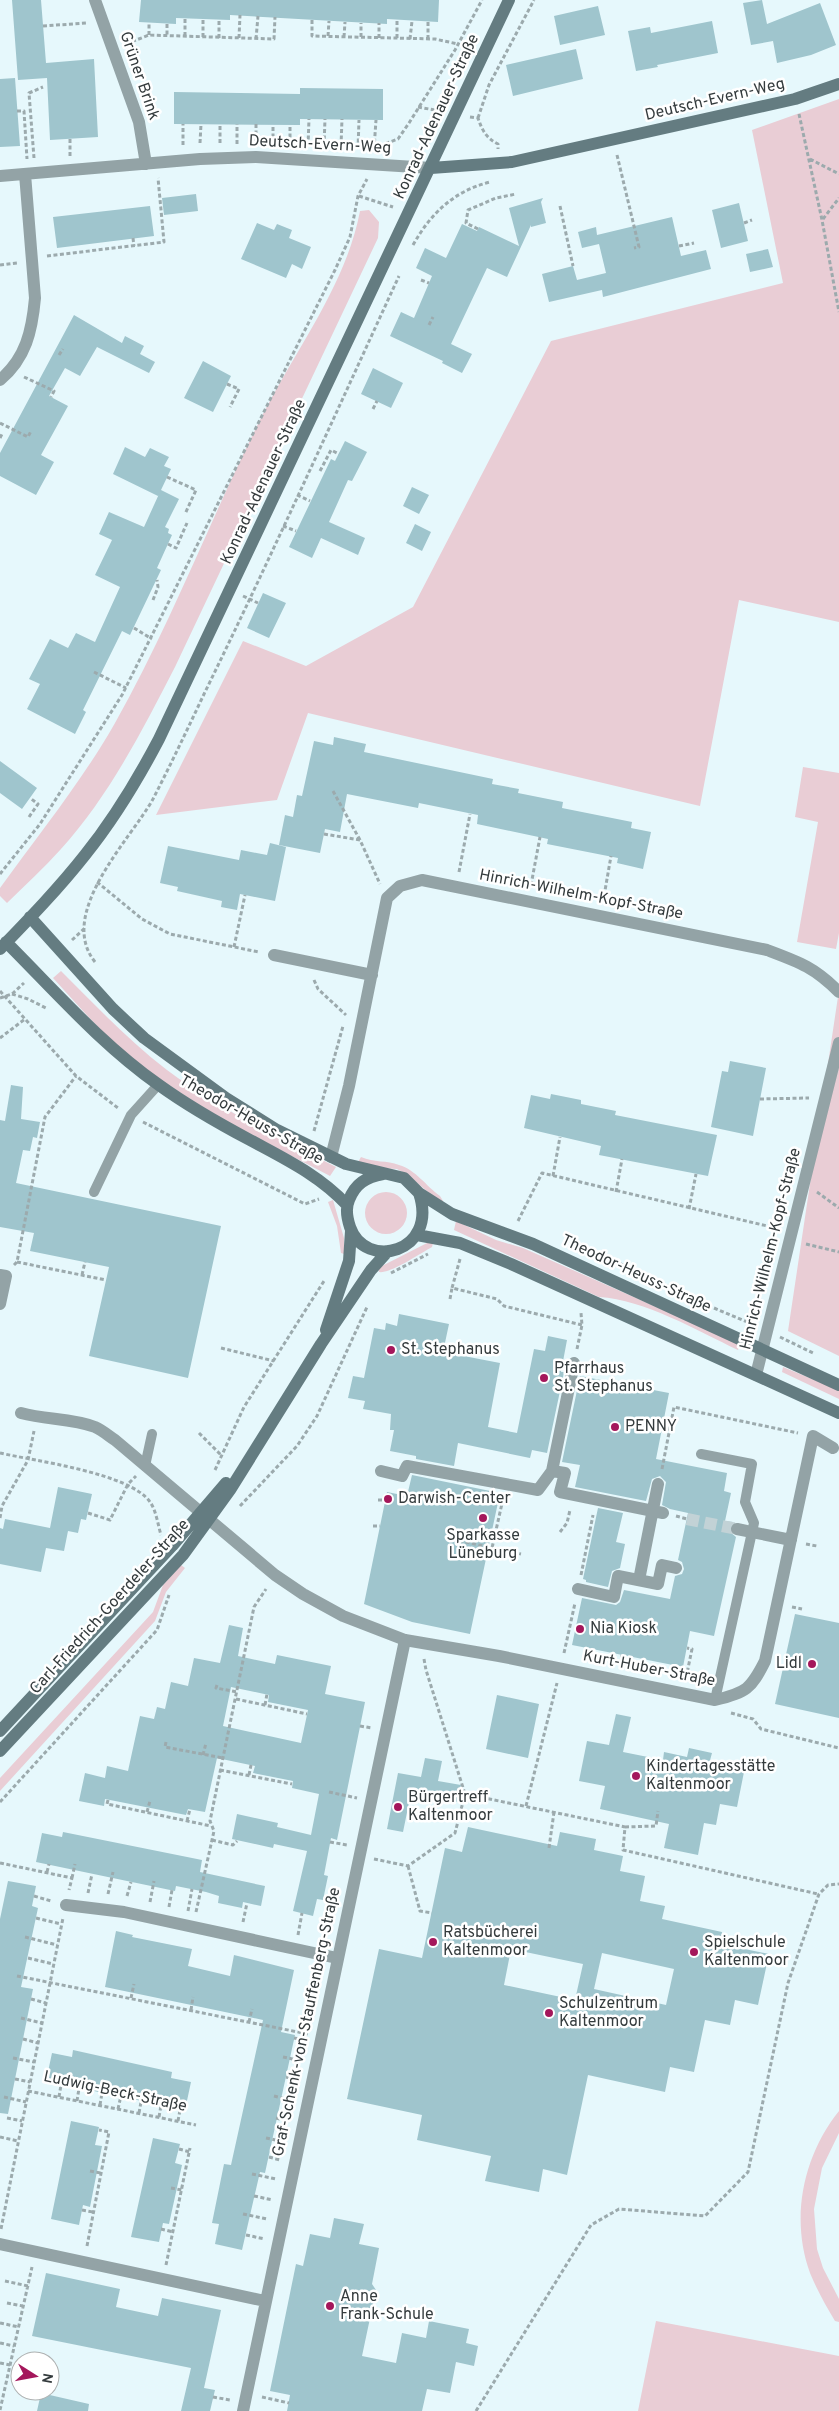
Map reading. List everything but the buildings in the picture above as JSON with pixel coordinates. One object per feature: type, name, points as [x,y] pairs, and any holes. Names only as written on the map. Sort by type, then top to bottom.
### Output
[{"type":"main road","name":"Konrad-Adenauer-Straße","points":[[3,945],[30,918],[87,854],[136,782],[159,739],[432,168],[509,0]]},
{"type":"main road","name":"Deutsch-Evern-Weg","points":[[432,168],[512,162],[795,99],[839,84]]},
{"type":"main road","name":"Theodor-Heuss-Straße","points":[[30,918],[113,1009],[144,1038],[226,1098],[277,1130],[346,1164],[404,1178],[419,1193],[452,1214],[533,1244],[839,1386]]},
{"type":"main road","name":"Theodor-Heuss-Straße","points":[[3,945],[113,1047],[158,1085],[212,1120],[310,1173],[330,1186],[347,1204]]},
{"type":"main road","points":[[383,1174],[371,1176],[360,1183],[352,1193],[347,1204],[347,1218],[351,1231],[367,1247],[388,1252],[399,1249],[417,1235],[423,1222],[424,1207],[419,1193]]},
{"type":"main road","name":"Carl-Friedrich-Goerdeler-Straße","points":[[321,1344],[349,1261],[351,1231]]},
{"type":"main road","points":[[417,1235],[445,1239],[468,1246],[839,1413]]},
{"type":"main road","name":"Carl-Friedrich-Goerdeler-Straße","points":[[0,1731],[230,1490],[321,1344],[371,1270],[388,1252]]},
{"type":"main road","name":"Carl-Friedrich-Goerdeler-Straße","points":[[0,1751],[183,1555],[204,1517]]},
{"type":"street","name":"Grüner Brink","points":[[95,0],[152,163]]},
{"type":"street","name":"Deutsch-Evern-Weg","points":[[0,176],[152,163],[256,158],[324,160],[432,168]]},
{"type":"street","points":[[0,380],[11,371],[29,339],[34,318],[36,298],[32,258],[29,174]]},
{"type":"street","name":"Hinrich-Wilhelm-Kopf-Straße","points":[[387,898],[400,886],[422,880],[767,950],[801,963],[822,975],[839,992]]},
{"type":"street","points":[[331,1157],[372,975],[387,898]]},
{"type":"street","points":[[274,955],[372,975]]},
{"type":"street","name":"Hinrich-Wilhelm-Kopf-Straße","points":[[756,1376],[839,1043]]},
{"type":"street","points":[[0,1304],[3,1275]]},
{"type":"street","points":[[381,1471],[402,1476],[407,1466],[538,1490],[552,1471],[574,1363]]},
{"type":"street","name":"Kurt-Huber-Straße","points":[[21,1414],[37,1418],[77,1422],[96,1428],[115,1440],[275,1575],[343,1616],[404,1640],[561,1668],[682,1695],[716,1700],[740,1694],[756,1680],[765,1661],[813,1436]]},
{"type":"street","points":[[813,1436],[833,1448]]},
{"type":"street","points":[[552,1471],[565,1473],[560,1492],[658,1512]]},
{"type":"street","points":[[639,1580],[658,1512],[658,1484]]},
{"type":"street","points":[[737,1529],[791,1540]]},
{"type":"street","points":[[578,1589],[614,1596],[618,1576],[658,1584],[662,1565],[676,1568]]},
{"type":"street","name":"Graf-Schenk-von-Stauffenberg-Straße","points":[[242,2411],[404,1640]]},
{"type":"street","points":[[66,1905],[105,1909],[148,1917],[338,1958]]},
{"type":"street","points":[[0,2244],[265,2301]]},
{"type":"lane","points":[[94,1192],[131,1116],[158,1085]]},
{"type":"lane","points":[[145,1466],[152,1434]]},
{"type":"lane","points":[[701,1454],[752,1464],[745,1502],[754,1523],[716,1700]]},
{"type":"path","points":[[375,164],[387,143],[398,139],[409,123],[458,44],[482,0]]},
{"type":"path","points":[[478,118],[488,85],[534,0]]},
{"type":"path","points":[[240,15],[240,38]]},
{"type":"path","points":[[256,39],[258,16]]},
{"type":"path","points":[[113,49],[149,35],[274,39],[275,17]]},
{"type":"path","points":[[185,18],[185,36]]},
{"type":"path","points":[[202,37],[203,19]]},
{"type":"path","points":[[219,20],[219,38]]},
{"type":"path","points":[[312,20],[312,36],[428,39],[458,44]]},
{"type":"path","points":[[397,20],[397,38]]},
{"type":"path","points":[[410,39],[412,20]]},
{"type":"path","points":[[328,21],[328,36]]},
{"type":"path","points":[[428,21],[428,39]]},
{"type":"path","points":[[43,26],[103,22]]},
{"type":"path","points":[[344,37],[345,22]]},
{"type":"path","points":[[149,23],[149,35]]},
{"type":"path","points":[[361,23],[361,37]]},
{"type":"path","points":[[167,24],[167,36]]},
{"type":"path","points":[[379,24],[379,38]]},
{"type":"path","points":[[29,174],[30,93],[43,87]]},
{"type":"path","points":[[795,99],[810,159],[839,312]]},
{"type":"path","points":[[17,111],[24,111],[29,174]]},
{"type":"path","points":[[308,160],[310,119]]},
{"type":"path","points":[[324,160],[325,119]]},
{"type":"path","points":[[341,162],[342,120]]},
{"type":"path","points":[[357,163],[359,120]]},
{"type":"path","points":[[375,164],[376,120]]},
{"type":"path","points":[[183,124],[183,161]]},
{"type":"path","points":[[614,140],[639,247],[634,248]]},
{"type":"path","points":[[810,159],[839,174]]},
{"type":"path","points":[[32,258],[164,242],[152,163]]},
{"type":"path","points":[[410,250],[429,219],[449,200],[472,186],[498,179]]},
{"type":"path","points":[[478,229],[466,223],[468,210],[496,198],[516,194]]},
{"type":"path","points":[[0,874],[40,824],[112,715],[152,639],[258,421],[335,270],[350,236],[358,196]]},
{"type":"path","points":[[822,220],[839,198]]},
{"type":"path","points":[[560,206],[574,266]]},
{"type":"path","points":[[744,223],[752,220]]},
{"type":"path","points":[[133,238],[134,246]]},
{"type":"path","points":[[679,246],[694,243]]},
{"type":"path","points":[[86,244],[87,251]]},
{"type":"path","points":[[96,964],[86,942],[85,928],[90,897],[97,882],[152,800],[237,628],[401,271]]},
{"type":"path","points":[[421,280],[429,283]]},
{"type":"path","points":[[429,325],[433,316]]},
{"type":"path","points":[[59,356],[63,349]]},
{"type":"path","points":[[11,371],[54,391],[51,397]]},
{"type":"path","points":[[227,384],[239,389],[230,408]]},
{"type":"path","points":[[373,409],[376,401]]},
{"type":"path","points":[[0,422],[28,437],[31,431]]},
{"type":"path","points":[[320,471],[331,450],[339,454]]},
{"type":"path","points":[[168,477],[196,490],[185,514]]},
{"type":"path","points":[[168,544],[176,548],[187,523]]},
{"type":"path","points":[[153,600],[158,587],[157,580]]},
{"type":"path","points":[[134,628],[152,639]]},
{"type":"path","points":[[94,672],[126,688]]},
{"type":"path","points":[[332,791],[360,840],[387,898]]},
{"type":"path","points":[[29,817],[38,804],[30,798]]},
{"type":"path","points":[[456,886],[470,814]]},
{"type":"path","points":[[324,834],[360,840]]},
{"type":"path","points":[[528,901],[540,837]]},
{"type":"path","points":[[600,916],[611,856]]},
{"type":"path","points":[[97,882],[142,919],[170,934],[274,955]]},
{"type":"path","points":[[234,947],[246,895]]},
{"type":"path","points":[[310,962],[311,973],[318,989],[346,1014],[313,1133]]},
{"type":"path","points":[[0,991],[76,1076],[131,1116],[305,1204],[323,1197]]},
{"type":"path","points":[[0,998],[12,994]]},
{"type":"path","points":[[0,1038],[25,1019]]},
{"type":"path","points":[[3,1275],[17,1262],[45,1117],[76,1076]]},
{"type":"path","points":[[760,1099],[825,1098]]},
{"type":"path","points":[[305,1129],[335,1144]]},
{"type":"path","points":[[553,1176],[560,1137]]},
{"type":"path","points":[[616,1192],[622,1159]]},
{"type":"path","points":[[515,1226],[542,1174],[689,1209],[791,1236],[839,1252]]},
{"type":"path","points":[[689,1209],[696,1174]]},
{"type":"path","points":[[804,1182],[839,1208]]},
{"type":"path","points":[[450,1298],[461,1253]]},
{"type":"path","points":[[17,1262],[106,1280]]},
{"type":"path","points":[[82,1275],[85,1262]]},
{"type":"path","points":[[199,1433],[222,1456],[244,1407],[326,1277]]},
{"type":"path","points":[[452,1288],[497,1299],[504,1306],[582,1325]]},
{"type":"path","points":[[239,1508],[297,1446],[317,1416],[370,1303]]},
{"type":"path","points":[[574,1363],[582,1325],[581,1310]]},
{"type":"path","points":[[221,1348],[274,1361]]},
{"type":"path","points":[[658,1484],[674,1408],[813,1436]]},
{"type":"path","points":[[0,1518],[2,1506],[28,1460],[37,1418]]},
{"type":"path","points":[[0,1453],[109,1477],[128,1484],[150,1502],[161,1536]]},
{"type":"path","points":[[88,1513],[110,1520],[128,1484],[145,1466]]},
{"type":"path","points":[[492,1548],[506,1484]]},
{"type":"path","points":[[560,1532],[567,1523],[573,1494]]},
{"type":"path","points":[[378,1500],[385,1500]]},
{"type":"path","points":[[373,1526],[380,1526]]},
{"type":"path","points":[[454,1539],[521,1554]]},
{"type":"path","points":[[193,1927],[214,1831],[210,1821],[254,1607],[275,1575]]},
{"type":"path","points":[[0,1802],[157,1630],[169,1596],[175,1588]]},
{"type":"path","points":[[574,1608],[579,1610]]},
{"type":"path","points":[[569,1631],[575,1632]]},
{"type":"path","points":[[359,1856],[408,1866],[456,1833],[465,1794],[426,1670],[423,1643]]},
{"type":"path","points":[[682,1695],[692,1649],[687,1648]]},
{"type":"path","points":[[526,1806],[561,1668]]},
{"type":"path","points":[[217,1685],[216,1688],[237,1692]]},
{"type":"path","points":[[265,1705],[266,1694]]},
{"type":"path","points":[[236,1699],[308,1714]]},
{"type":"path","points":[[716,1700],[726,1712],[753,1719],[761,1729],[839,1748]]},
{"type":"path","points":[[166,1742],[165,1747],[223,1758]]},
{"type":"path","points":[[203,1755],[206,1743]]},
{"type":"path","points":[[249,1775],[251,1765]]},
{"type":"path","points":[[220,1770],[292,1784]]},
{"type":"path","points":[[328,1792],[371,1800]]},
{"type":"path","points":[[465,1794],[625,1826],[656,1826],[658,1811]]},
{"type":"path","points":[[108,1800],[107,1804],[211,1826]]},
{"type":"path","points":[[147,1812],[150,1801]]},
{"type":"path","points":[[187,1821],[190,1809]]},
{"type":"path","points":[[549,1848],[554,1812]]},
{"type":"path","points":[[625,1826],[623,1850],[818,1894]]},
{"type":"path","points":[[212,1840],[232,1845],[237,1840]]},
{"type":"path","points":[[0,1863],[72,1878]]},
{"type":"path","points":[[47,1872],[49,1864]]},
{"type":"path","name":"Ludwig-Beck-Straße","points":[[0,2233],[61,1924],[75,1864]]},
{"type":"path","points":[[408,1866],[420,1911],[432,1913]]},
{"type":"path","points":[[105,1909],[114,1872]]},
{"type":"path","points":[[148,1917],[154,1881]]},
{"type":"path","points":[[476,2411],[591,2226],[619,2209],[705,2216],[748,2172],[788,1983],[818,1894],[828,1885],[839,1884]]},
{"type":"path","points":[[36,1918],[61,1924]]},
{"type":"path","points":[[25,1937],[58,1944]]},
{"type":"path","points":[[28,1958],[53,1964]]},
{"type":"path","points":[[17,1976],[321,2037]]},
{"type":"path","points":[[131,1998],[134,1984]]},
{"type":"path","points":[[191,2010],[193,1996]]},
{"type":"path","points":[[31,1999],[46,2003]]},
{"type":"path","points":[[249,2022],[252,2009]]},
{"type":"path","points":[[21,2018],[42,2023]]},
{"type":"path","points":[[23,2039],[38,2043]]},
{"type":"path","points":[[13,2058],[34,2062]]},
{"type":"path","points":[[15,2079],[30,2082]]},
{"type":"path","points":[[77,2101],[80,2082]]},
{"type":"path","points":[[58,2097],[61,2085]]},
{"type":"path","name":"Ludwig-Beck-Straße","points":[[28,2091],[196,2125]]},
{"type":"path","points":[[118,2109],[122,2091]]},
{"type":"path","points":[[100,2105],[102,2092]]},
{"type":"path","points":[[4,2097],[26,2102]]},
{"type":"path","points":[[159,2118],[162,2100]]},
{"type":"path","points":[[139,2113],[141,2102]]},
{"type":"path","points":[[178,2121],[180,2110]]},
{"type":"path","points":[[7,2118],[22,2121]]},
{"type":"path","points":[[84,2262],[103,2153],[109,2132],[99,2130]]},
{"type":"path","points":[[0,2137],[18,2141]]},
{"type":"path","points":[[163,2279],[190,2150],[179,2149]]},
{"type":"path","points":[[90,2171],[101,2173]]},
{"type":"path","points":[[181,2171],[185,2173]]},
{"type":"path","points":[[252,2174],[290,2182]]},
{"type":"path","points":[[171,2188],[182,2190]]},
{"type":"path","points":[[93,2192],[97,2193]]},
{"type":"path","points":[[82,2210],[94,2212]]},
{"type":"path","points":[[172,2211],[177,2212]]},
{"type":"path","points":[[244,2214],[282,2222]]},
{"type":"path","points":[[161,2229],[173,2232]]},
{"type":"path","points":[[13,2351],[36,2252]]},
{"type":"path","points":[[5,2281],[28,2286]]},
{"type":"path","points":[[6,2303],[23,2306]]},
{"type":"path","points":[[0,2323],[19,2327]]},
{"type":"path","points":[[0,2343],[14,2346]]},
{"type":"path","points":[[0,2363],[10,2365],[0,2409]]},
{"type":"path","points":[[0,2384],[6,2385]]},
{"type":"path","points":[[246,2394],[289,2403]]},
{"type":"shaded area","points":[[839,99],[839,622],[739,600],[700,806],[308,713],[277,800],[156,815],[243,641],[306,666],[413,607],[551,341],[783,283],[752,130]]},
{"type":"shaded area","points":[[369,210],[379,222],[378,238],[163,691],[124,762],[78,829],[41,870],[7,903],[0,896],[0,888],[74,786],[115,723],[173,609],[262,416],[332,291],[344,265],[360,211]]},
{"type":"shaded area","points":[[803,767],[839,773],[839,933],[836,949],[797,942],[818,822],[795,817]]},
{"type":"shaded area","points":[[61,971],[125,1034],[167,1070],[228,1110],[336,1167],[330,1176],[202,1107],[154,1075],[110,1039],[53,978]]},
{"type":"shaded area","points":[[839,990],[839,1356],[788,1331]]},
{"type":"shaded area","points":[[361,1157],[405,1167],[416,1174],[440,1196],[443,1201],[442,1204],[408,1175],[397,1169],[377,1168],[358,1162]]},
{"type":"shaded area","points":[[390,1192],[398,1195],[404,1201],[407,1213],[404,1225],[398,1231],[382,1234],[374,1231],[368,1225],[365,1209],[368,1201],[374,1195]]},
{"type":"shaded area","points":[[333,1200],[344,1238],[344,1254],[341,1253],[337,1226],[328,1202]]},
{"type":"shaded area","points":[[456,1221],[496,1240],[523,1248],[740,1344],[738,1350],[688,1325],[652,1310],[616,1299],[599,1297],[454,1230]]},
{"type":"shaded area","points":[[429,1242],[433,1243],[432,1247],[398,1267],[379,1272],[378,1268]]},
{"type":"shaded area","points":[[783,1367],[839,1390],[839,1399],[782,1372]]},
{"type":"shaded area","points":[[181,1565],[185,1568],[166,1592],[155,1621],[0,1791],[0,1778],[153,1612],[163,1585]]},
{"type":"shaded area","points":[[839,2111],[839,2133],[822,2168],[814,2209],[817,2249],[823,2268],[839,2299],[839,2322],[835,2321],[810,2273],[801,2231],[801,2209],[804,2188],[816,2148]]},
{"type":"shaded area","points":[[656,2321],[839,2356],[839,2411],[638,2411]]},
{"type":"tunnel","points":[[687,1519],[737,1529]]},
{"type":"place","name":"St. Stephanus","points":[[391,1350]]},
{"type":"place","name":"Pfarrhaus St. Stephanus","points":[[544,1378]]},
{"type":"place","name":"PENNY","points":[[615,1427]]},
{"type":"place","name":"Darwish-Center","points":[[388,1499]]},
{"type":"place","name":"Sparkasse Lüneburg","points":[[483,1518]]},
{"type":"place","name":"Nia Kiosk","points":[[580,1629]]},
{"type":"place","name":"Lidl","points":[[812,1664]]},
{"type":"place","name":"Kindertagesstätte Kaltenmoor","points":[[636,1776]]},
{"type":"place","name":"Bürgertreff Kaltenmoor","points":[[398,1807]]},
{"type":"place","name":"Ratsbücherei Kaltenmoor","points":[[433,1942]]},
{"type":"place","name":"Spielschule Kaltenmoor","points":[[694,1952]]},
{"type":"place","name":"Schulzentrum Kaltenmoor","points":[[549,2013]]},
{"type":"place","name":"Anne Frank-Schule","points":[[330,2306]]}]
